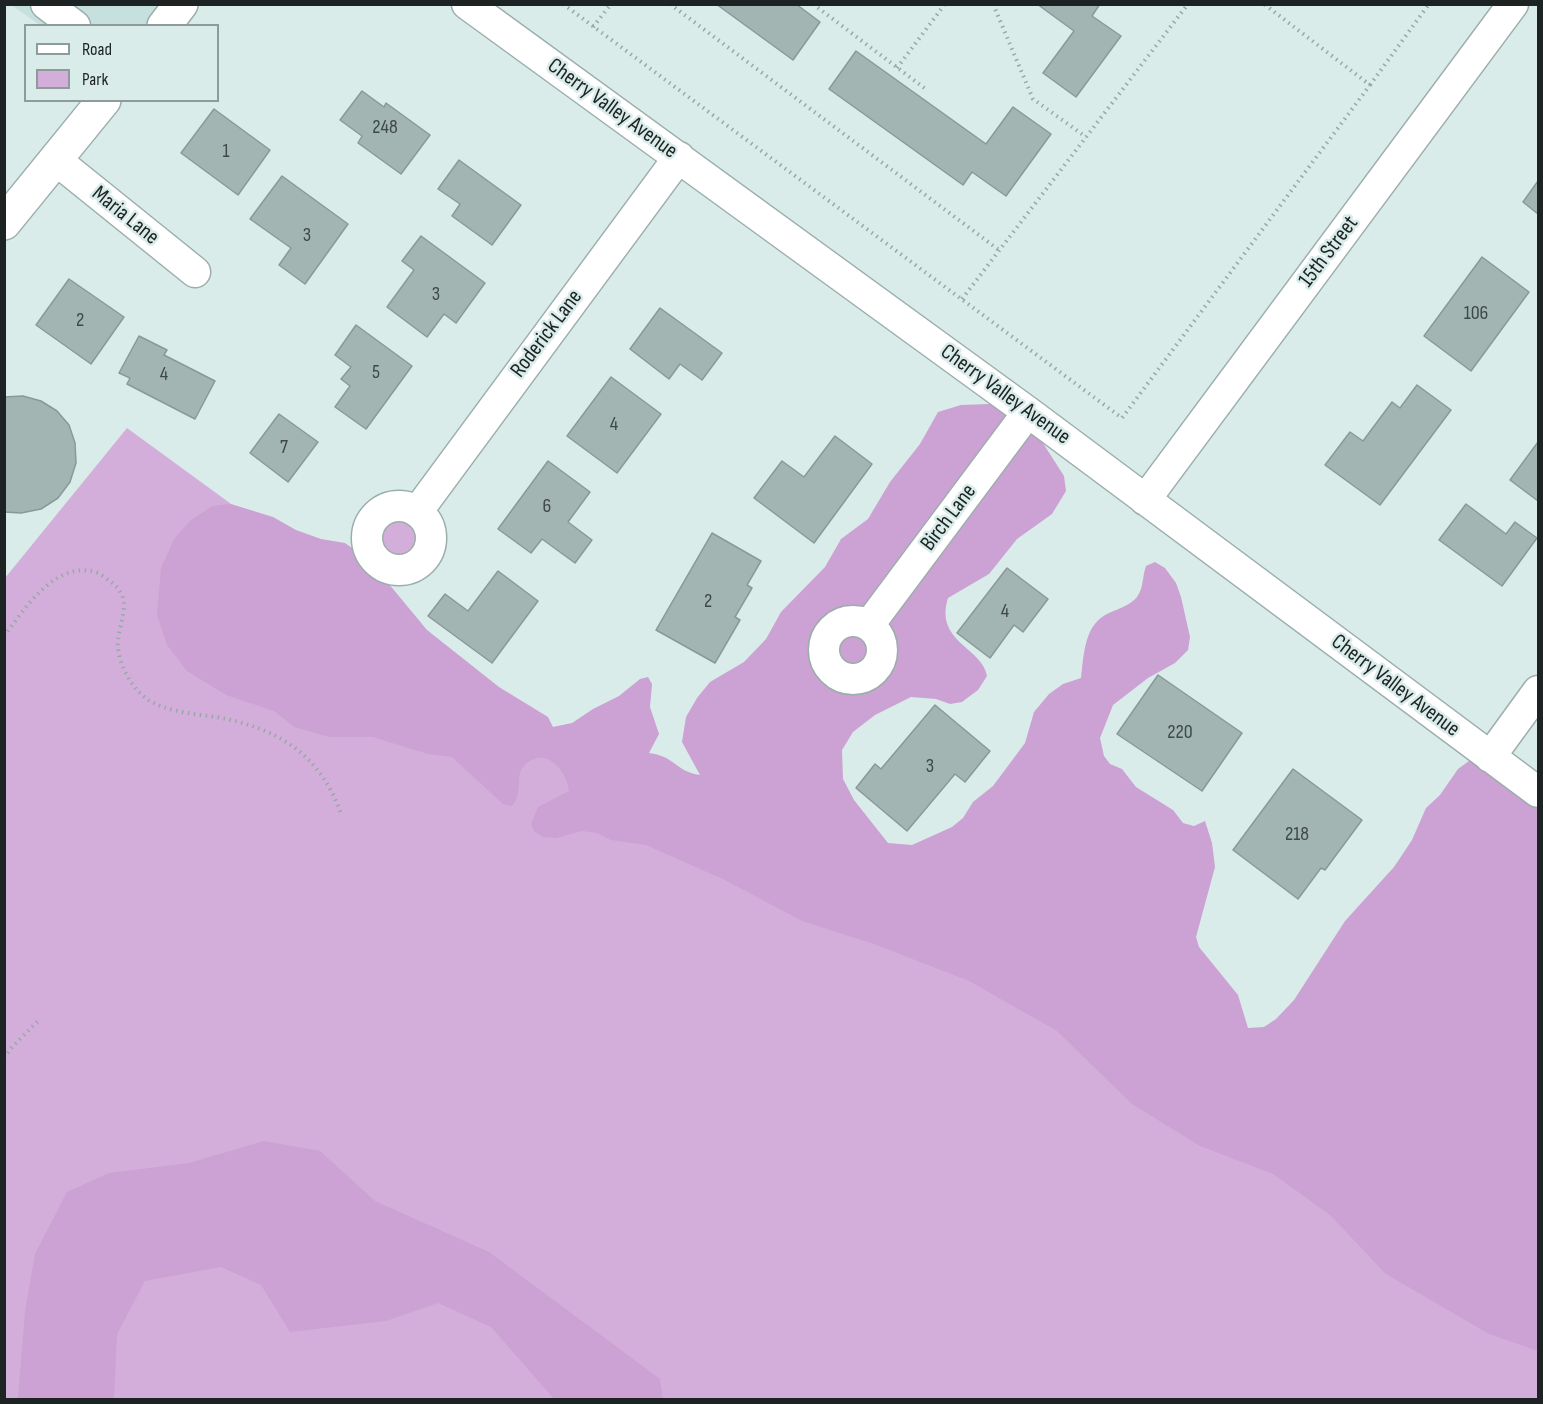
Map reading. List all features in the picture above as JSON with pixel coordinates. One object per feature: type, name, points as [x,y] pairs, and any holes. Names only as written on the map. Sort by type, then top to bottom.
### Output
[{"type":"main road","points":[[166,24],[182,4]]},
{"type":"main road","points":[[4,223],[102,102]]},
{"type":"street","points":[[46,4],[72,24]]},
{"type":"street","name":"Cherry Valley Avenue","points":[[467,4],[1028,412],[1539,792]]},
{"type":"street","name":"15th Street","points":[[1145,500],[1513,4]]},
{"type":"street","name":"Roderick Lane","points":[[417,512],[679,157]]},
{"type":"street","name":"Maria Lane","points":[[56,160],[195,272]]},
{"type":"street","name":"Birch Lane","points":[[869,625],[1028,412]]},
{"type":"street","points":[[1490,757],[1539,691]]},
{"type":"path","points":[[563,4],[1122,418],[1429,4]]},
{"type":"path","points":[[593,27],[611,4]]},
{"type":"path","points":[[670,4],[999,250]]},
{"type":"path","points":[[813,4],[927,90]]},
{"type":"path","points":[[897,68],[945,4]]},
{"type":"path","points":[[993,4],[1033,99],[1086,137]]},
{"type":"path","points":[[962,299],[1188,4]]},
{"type":"path","points":[[1264,4],[1370,85]]},
{"type":"path","points":[[4,636],[32,599],[56,580],[76,570],[96,572],[114,585],[125,599],[124,619],[118,647],[123,668],[135,687],[149,700],[170,710],[225,719],[263,730],[292,745],[316,765],[332,789],[341,814]]},
{"type":"path","points":[[4,1058],[38,1021]]},
{"type":"shaded area","points":[[11,5],[180,5],[165,24],[39,24]]},
{"type":"shaded area","points":[[989,404],[1004,410],[1022,432],[1039,437],[1064,476],[1066,491],[1052,514],[1017,539],[989,574],[948,598],[945,613],[953,635],[984,666],[987,676],[978,690],[962,702],[950,704],[936,699],[911,697],[875,715],[853,732],[842,750],[843,779],[854,800],[888,843],[912,845],[952,827],[963,818],[973,802],[993,786],[1025,743],[1034,712],[1049,694],[1063,684],[1081,678],[1087,641],[1094,624],[1109,613],[1128,605],[1137,597],[1146,566],[1155,562],[1165,568],[1176,583],[1190,637],[1188,650],[1175,663],[1148,678],[1113,705],[1100,738],[1104,756],[1110,764],[1122,769],[1136,787],[1173,810],[1183,823],[1194,826],[1205,821],[1212,843],[1215,867],[1196,937],[1199,947],[1238,995],[1248,1028],[1264,1027],[1276,1019],[1294,1000],[1345,921],[1394,867],[1412,840],[1426,808],[1440,795],[1458,769],[1469,761],[1482,760],[1538,809],[1538,1351],[1489,1334],[1386,1274],[1330,1215],[1273,1174],[1200,1146],[1132,1104],[1057,1031],[969,981],[874,944],[802,921],[725,880],[646,845],[611,840],[597,833],[582,831],[556,838],[543,837],[534,831],[531,824],[538,807],[569,791],[559,768],[546,759],[532,760],[521,770],[518,795],[512,806],[503,804],[452,757],[428,754],[373,737],[329,737],[294,727],[274,711],[226,695],[187,671],[167,645],[157,615],[161,568],[174,539],[190,521],[212,506],[231,504],[273,517],[296,530],[321,539],[345,543],[369,560],[427,630],[499,687],[548,717],[553,727],[572,723],[619,696],[640,679],[648,677],[652,684],[650,707],[659,734],[649,753],[665,757],[686,771],[700,775],[682,742],[686,717],[697,698],[710,682],[744,662],[766,639],[781,612],[825,567],[841,539],[868,519],[890,482],[920,444],[938,412],[961,405]]},
{"type":"shaded area","points":[[264,1141],[320,1151],[375,1201],[489,1252],[660,1379],[663,1399],[554,1399],[491,1327],[438,1303],[386,1321],[290,1332],[261,1285],[221,1267],[145,1281],[117,1334],[114,1399],[18,1399],[25,1311],[35,1254],[67,1192],[109,1173],[189,1163]]},
{"type":"green space","points":[[127,428],[560,744],[1256,1060],[1538,816],[1538,1399],[5,1400],[5,578]]},
{"type":"green space","points":[[399,510],[409,512],[418,518],[424,527],[426,537],[424,547],[418,556],[409,562],[399,564],[389,562],[380,556],[374,547],[372,537],[374,527],[380,518],[389,512]]},
{"type":"building","points":[[716,4],[796,4],[820,22],[793,60]]},
{"type":"building","points":[[1037,4],[1100,4],[1092,16],[1121,36],[1076,97],[1043,73],[1074,31]]},
{"type":"building","points":[[856,51],[986,144],[1013,107],[1051,134],[1006,196],[972,172],[963,185],[829,89]]},
{"type":"building","points":[[362,91],[384,107],[386,103],[430,135],[401,174],[358,143],[362,136],[340,120]]},
{"type":"building","points":[[214,109],[270,150],[238,195],[181,153]]},
{"type":"building","points":[[459,160],[521,205],[492,245],[452,216],[460,204],[438,189]]},
{"type":"building","points":[[282,176],[348,224],[305,284],[279,265],[291,248],[250,219]]},
{"type":"building","points":[[1538,181],[1538,214],[1523,202]]},
{"type":"building","points":[[421,236],[485,283],[456,323],[444,314],[427,337],[387,307],[414,270],[402,261]]},
{"type":"building","points":[[1482,257],[1529,292],[1471,371],[1424,336]]},
{"type":"building","points":[[69,279],[124,317],[91,364],[36,325]]},
{"type":"building","points":[[660,308],[722,353],[702,380],[680,364],[669,379],[630,349]]},
{"type":"building","points":[[356,325],[412,366],[366,429],[335,407],[350,386],[341,379],[351,367],[335,355]]},
{"type":"building","points":[[139,336],[167,350],[164,355],[215,381],[195,419],[127,384],[130,378],[119,373]]},
{"type":"building","points":[[611,377],[661,414],[617,473],[567,436]]},
{"type":"building","points":[[1417,385],[1451,410],[1380,505],[1325,465],[1350,432],[1363,441],[1392,402],[1400,408]]},
{"type":"building","points":[[23,396],[41,401],[57,411],[69,425],[75,443],[76,463],[70,482],[58,498],[41,509],[21,513],[4,512],[4,397]]},
{"type":"building","points":[[279,414],[318,442],[288,482],[250,453]]},
{"type":"building","points":[[835,436],[872,464],[814,543],[754,498],[782,461],[804,477]]},
{"type":"building","points":[[1538,442],[1538,501],[1510,480]]},
{"type":"building","points":[[548,461],[590,492],[568,522],[592,540],[575,563],[542,539],[531,553],[498,529]]},
{"type":"building","points":[[1466,504],[1506,534],[1515,522],[1537,538],[1502,586],[1439,540]]},
{"type":"building","points":[[712,533],[761,561],[747,585],[752,588],[735,617],[740,620],[715,663],[656,630]]},
{"type":"building","points":[[1007,568],[1048,599],[1023,632],[1014,625],[990,658],[957,633]]},
{"type":"building","points":[[498,571],[538,601],[492,663],[428,616],[445,594],[468,611]]},
{"type":"building","points":[[1158,675],[1242,733],[1202,791],[1117,734]]},
{"type":"building","points":[[935,705],[990,751],[965,782],[955,774],[907,831],[856,788],[875,764],[881,769]]},
{"type":"building","points":[[1293,769],[1362,820],[1325,870],[1321,868],[1298,899],[1233,850]]}]
